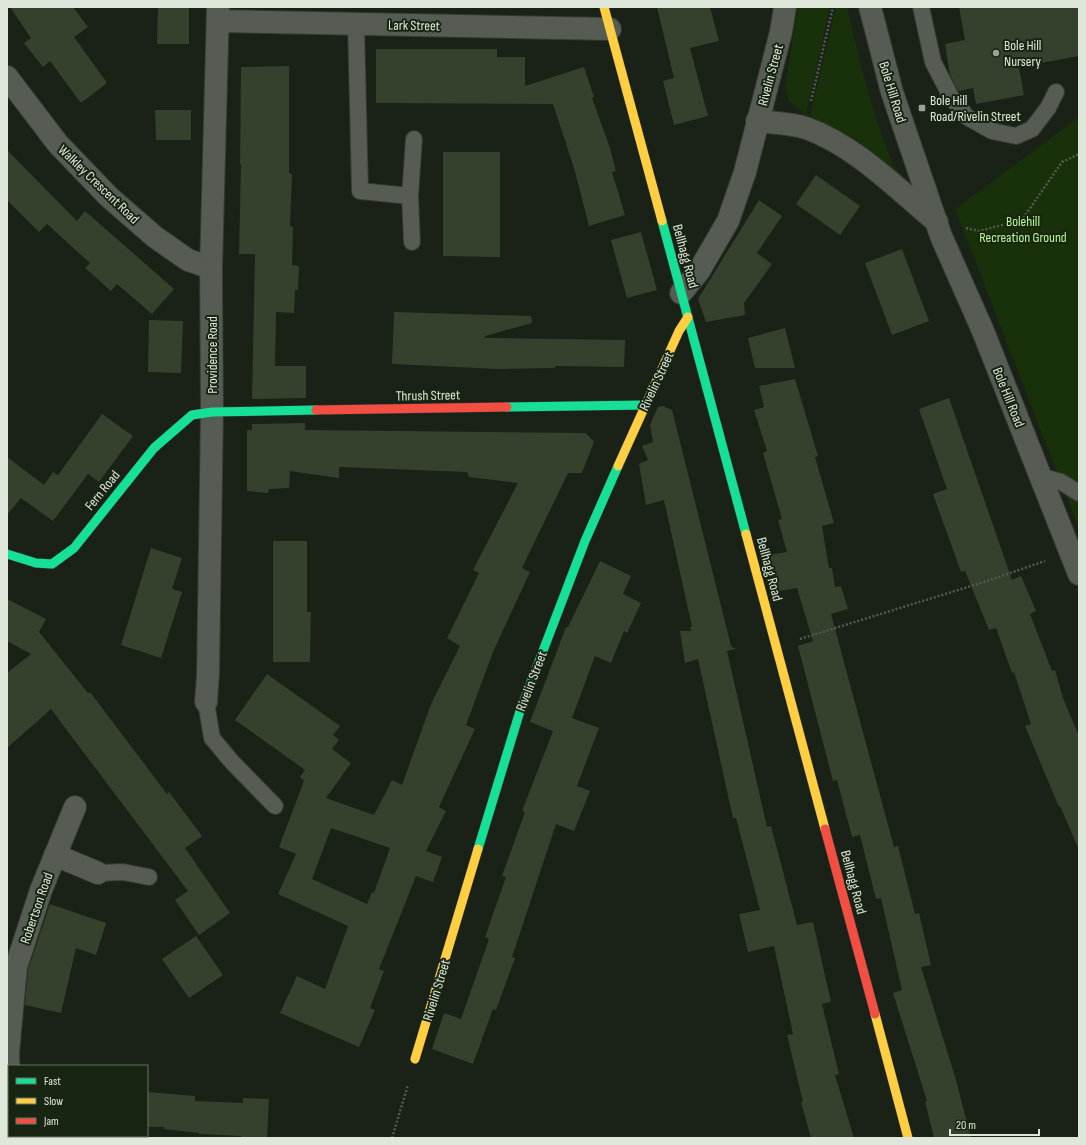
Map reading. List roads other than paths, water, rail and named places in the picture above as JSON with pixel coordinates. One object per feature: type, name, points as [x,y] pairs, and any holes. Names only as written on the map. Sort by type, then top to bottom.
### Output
[{"type":"street","name":"Bellhagg Road","points":[[604,7],[777,646],[908,1138]]},
{"type":"street","name":"Rivelin Street","points":[[682,293],[699,271],[728,221],[745,172],[781,32],[785,7]]},
{"type":"street","name":"Bole Hill Road","points":[[870,7],[892,92],[937,222],[1079,574]]},
{"type":"street","name":"Lark Street","points":[[218,14],[356,24],[610,29]]},
{"type":"street","name":"Providence Road","points":[[206,702],[208,674],[212,412],[212,268],[218,14]]},
{"type":"street","name":"Walkley Crescent Road","points":[[7,77],[58,144],[109,197],[155,237],[188,260],[212,268]]},
{"type":"street","name":"Bole Hill Road","points":[[757,121],[805,127],[854,154],[937,222]]},
{"type":"street","name":"Rivelin Street","points":[[415,1059],[520,711],[585,541],[679,331],[688,317]]},
{"type":"street","name":"Thrush Street","points":[[212,412],[645,405]]},
{"type":"street","name":"Fern Road","points":[[7,554],[36,563],[52,564],[74,548],[154,448],[192,415],[212,412]]},
{"type":"street","name":"Robertson Road","points":[[8,1065],[8,1053],[16,967],[41,890],[75,807]]},
{"type":"street","name":"Robertson Road","points":[[55,855],[98,873]]},
{"type":"lane","points":[[921,7],[933,62],[951,97],[967,117],[992,131],[1016,136],[1032,129],[1048,108],[1056,92]]},
{"type":"lane","points":[[356,24],[360,191],[410,196]]},
{"type":"lane","points":[[412,242],[410,196],[414,140]]},
{"type":"lane","points":[[1040,476],[1061,482],[1079,492]]},
{"type":"lane","points":[[206,702],[212,738],[232,762],[275,806]]},
{"type":"lane","points":[[98,873],[123,872],[150,877]]},
{"type":"place","name":"Bole Hill Nursery","points":[[996,53]]},
{"type":"place","name":"Bole Hill Road/Rivelin Street","points":[[922,108]]},
{"type":"park label","name":"Bolehill Recreation Ground","points":[[1023,230]]}]
